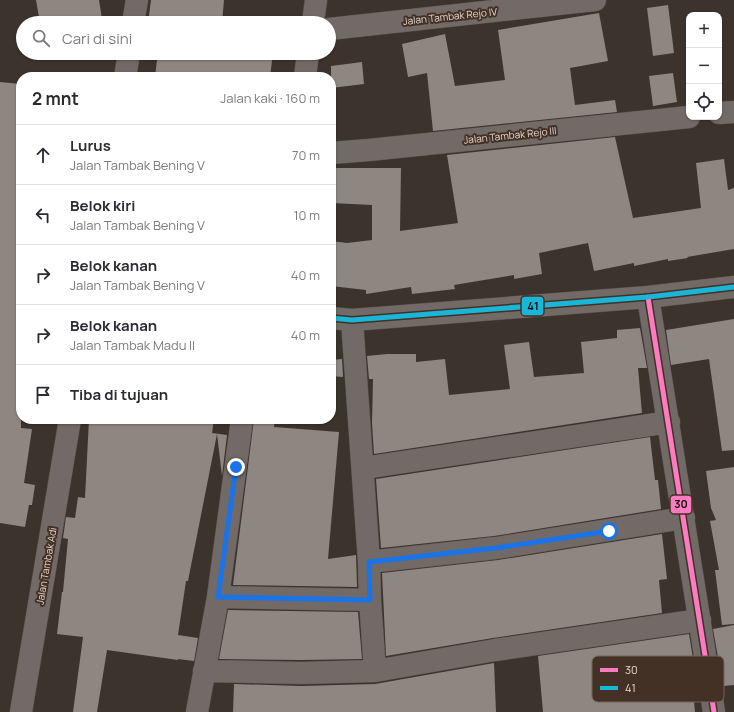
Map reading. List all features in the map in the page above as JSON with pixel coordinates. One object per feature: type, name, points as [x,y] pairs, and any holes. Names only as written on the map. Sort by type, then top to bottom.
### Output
[{"type":"street","points":[[134,16],[137,0]]},
{"type":"street","points":[[314,16],[316,0]]},
{"type":"street","name":"Jalan Tambak Rejo IV","points":[[336,28],[595,0]]},
{"type":"street","points":[[126,72],[128,60]]},
{"type":"street","points":[[305,72],[307,60]]},
{"type":"street","points":[[722,114],[734,112]]},
{"type":"street","name":"Jalan Tambak Rejo III","points":[[336,152],[369,150],[686,117]]},
{"type":"street","points":[[336,318],[352,320],[648,297],[734,287]]},
{"type":"street","points":[[648,297],[705,656]]},
{"type":"street","points":[[352,320],[364,468],[375,671]]},
{"type":"street","points":[[364,468],[669,422]]},
{"type":"street","name":"Jalan Tambak Adi","points":[[21,712],[69,424]]},
{"type":"street","points":[[197,712],[218,597],[241,424]]},
{"type":"street","points":[[369,562],[496,548],[684,518]]},
{"type":"street","points":[[218,597],[370,600]]},
{"type":"street","points":[[204,671],[301,673],[375,671],[495,650],[700,620]]},
{"type":"street","points":[[712,702],[714,712]]},
{"type":"building","points":[[36,0],[99,0],[102,16],[39,16]]},
{"type":"building","points":[[151,0],[224,0],[223,16],[149,16]]},
{"type":"building","points":[[668,5],[674,53],[653,56],[647,8]]},
{"type":"building","points":[[599,13],[608,61],[570,68],[575,105],[615,100],[617,112],[433,131],[427,73],[408,77],[402,44],[445,34],[455,86],[505,80],[498,30]]},
{"type":"building","points":[[157,60],[272,60],[271,72],[156,72]]},
{"type":"building","points":[[362,62],[364,84],[336,87],[336,72],[331,72],[331,66]]},
{"type":"building","points":[[673,73],[677,102],[653,106],[649,76]]},
{"type":"building","points":[[0,82],[16,84],[16,424],[21,424],[21,428],[32,429],[24,483],[35,485],[32,505],[29,505],[25,527],[0,523]]},
{"type":"building","points":[[615,137],[633,218],[701,208],[696,163],[724,159],[728,190],[734,188],[734,249],[687,257],[688,258],[668,261],[668,259],[634,266],[634,263],[594,271],[588,243],[539,253],[542,274],[514,279],[514,275],[454,285],[455,289],[412,294],[411,287],[366,294],[366,290],[336,287],[336,242],[347,243],[372,240],[372,205],[336,203],[336,168],[401,168],[400,231],[458,223],[447,155]]},
{"type":"building","points":[[734,319],[734,450],[722,451],[709,359],[671,365],[666,330]]},
{"type":"building","points":[[640,328],[647,368],[638,368],[642,413],[374,454],[372,423],[373,379],[369,379],[367,356],[416,354],[416,362],[445,359],[449,395],[510,389],[504,345],[529,342],[534,377],[584,373],[581,342],[617,338],[617,330]]},
{"type":"building","points":[[342,359],[343,377],[336,376],[336,360]]},
{"type":"building","points":[[89,424],[213,424],[212,433],[227,435],[222,476],[217,434],[188,581],[186,581],[178,635],[198,638],[194,661],[107,650],[97,712],[73,712],[83,637],[57,634],[68,539],[63,538],[66,517],[75,518],[78,497],[85,498]]},
{"type":"building","points":[[253,424],[274,424],[274,427],[339,432],[328,559],[356,555],[357,587],[233,585]]},
{"type":"building","points":[[650,437],[655,480],[658,480],[661,509],[494,536],[381,548],[376,479]]},
{"type":"building","points":[[734,467],[734,624],[722,625],[715,570],[719,570],[710,521],[716,520],[711,508],[706,471]]},
{"type":"building","points":[[662,534],[667,579],[659,580],[662,613],[493,638],[386,656],[382,573],[498,560]]},
{"type":"building","points":[[228,610],[358,612],[362,659],[219,659]]},
{"type":"building","points":[[734,625],[734,685],[724,686],[724,656],[718,656],[713,629]]},
{"type":"building","points":[[689,634],[693,656],[592,656],[592,702],[694,702],[695,712],[543,712],[538,656]]},
{"type":"building","points":[[494,663],[496,712],[233,712],[234,684],[301,686],[375,684]]},
{"type":"transit line","name":"41","points":[[336,318],[352,320],[648,297],[734,287]]},
{"type":"transit line","name":"30","points":[[648,297],[705,656]]},
{"type":"transit line","name":"30","points":[[712,702],[714,712]]},
{"type":"route","points":[[236,467],[218,597],[370,600],[369,562],[496,548],[609,531]]}]
